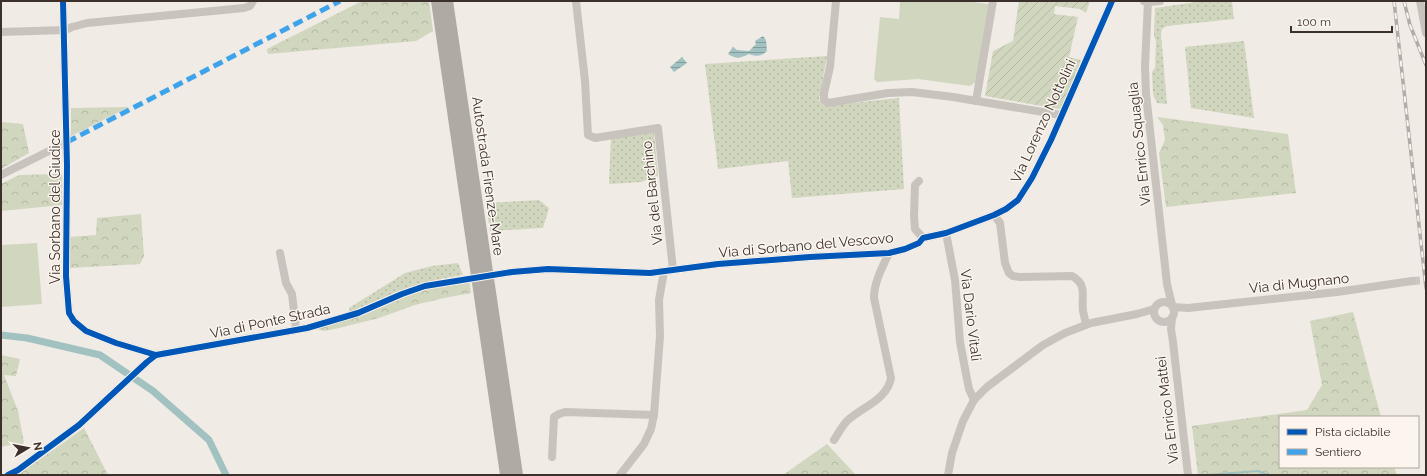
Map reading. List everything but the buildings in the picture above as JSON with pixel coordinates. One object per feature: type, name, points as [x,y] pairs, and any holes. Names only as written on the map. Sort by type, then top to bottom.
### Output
[{"type":"highway","name":"Autostrada Firenze-Mare","points":[[437,1],[506,475]]},
{"type":"highway","name":"Autostrada Firenze-Mare","points":[[447,1],[517,475]]},
{"type":"street","name":"Via Sorbano del Giudice","points":[[63,1],[67,142],[66,276],[69,313],[74,321],[86,331],[116,343],[156,355]]},
{"type":"street","points":[[1,32],[65,30],[87,23],[244,8],[250,6],[253,1]]},
{"type":"street","name":"Via del Barchino","points":[[576,1],[585,81],[588,135],[595,138],[658,128],[668,271]]},
{"type":"street","name":"Via Lorenzo Nottolini","points":[[836,1],[830,67],[824,93],[824,100],[828,103],[888,93],[912,92],[1061,115]]},
{"type":"street","points":[[976,101],[993,1]]},
{"type":"street","name":"Via Lorenzo Nottolini","points":[[946,232],[994,215],[1006,209],[1018,200],[1032,178],[1112,1]]},
{"type":"street","points":[[1147,1],[1160,1]]},
{"type":"street","name":"Via Enrico Squaglia","points":[[1147,1],[1145,66],[1146,94],[1167,284],[1172,306]]},
{"type":"street","points":[[1420,1],[1426,32]]},
{"type":"street","points":[[1,174],[67,142]]},
{"type":"street","points":[[918,181],[915,185],[915,229],[923,238]]},
{"type":"street","points":[[994,215],[1000,223],[1005,263],[1009,273],[1013,276],[1020,277],[1072,276],[1078,280],[1083,287],[1083,311],[1086,324]]},
{"type":"street","name":"Via di Sorbano del Vescovo","points":[[512,272],[548,269],[650,273],[718,264],[889,253],[919,243],[923,238],[946,232]]},
{"type":"street","name":"Via Dario Vitali","points":[[946,232],[954,280],[960,342],[969,389],[974,400]]},
{"type":"street","points":[[280,253],[286,282],[292,294],[296,329]]},
{"type":"street","points":[[834,440],[847,422],[883,395],[890,386],[891,378],[874,298],[874,290],[889,253]]},
{"type":"street","points":[[620,475],[644,444],[651,429],[654,415],[660,336],[659,300],[668,271]]},
{"type":"street","name":"Via di Ponte Strada","points":[[156,355],[265,337],[296,329],[307,328],[358,313],[425,286],[454,280],[512,272]]},
{"type":"street","name":"Via di Mugnano","points":[[1188,308],[1180,311],[1167,322],[1157,313],[1160,302],[1166,302],[1172,306],[1188,308],[1337,292],[1412,281]]},
{"type":"street","points":[[948,475],[952,452],[963,421],[974,400],[988,387],[1042,345],[1065,333],[1086,324],[1137,314],[1157,313],[1167,284]]},
{"type":"street","name":"Via Enrico Mattei","points":[[1172,306],[1174,312],[1171,329],[1188,475]]},
{"type":"street","name":"Via Enrico Mattei","points":[[1157,313],[1173,342]]},
{"type":"street","points":[[8,475],[18,470],[79,425],[156,355]]},
{"type":"street","points":[[552,457],[554,417],[559,414],[565,412],[654,415]]},
{"type":"green space","points":[[362,1],[429,1],[433,31],[416,41],[268,54],[267,49]]},
{"type":"green space","points":[[900,1],[966,1],[989,4],[977,81],[970,86],[918,79],[877,82],[874,79],[880,17],[899,19]]},
{"type":"green space","points":[[1019,1],[1090,1],[1086,13],[1080,9],[1055,6],[1054,14],[1078,17],[1069,57],[1081,60],[1063,106],[1059,109],[985,96],[993,51],[1013,41]]},
{"type":"green space","points":[[1204,1],[1232,1],[1234,19],[1167,26],[1162,29],[1161,34],[1167,104],[1157,103],[1153,94],[1152,72],[1155,68],[1155,8]]},
{"type":"green space","points":[[1244,41],[1254,118],[1191,108],[1185,47]]},
{"type":"green space","points":[[827,56],[819,100],[824,106],[899,98],[904,189],[792,198],[788,161],[718,169],[705,64]]},
{"type":"green space","points":[[129,107],[71,136],[71,108]]},
{"type":"green space","points":[[1157,117],[1288,134],[1296,193],[1166,207],[1159,153],[1165,140],[1163,125]]},
{"type":"green space","points":[[1,122],[23,124],[29,153],[1,169]]},
{"type":"green space","points":[[654,132],[658,176],[641,182],[609,184],[611,138]]},
{"type":"green space","points":[[62,174],[62,205],[1,211],[1,184],[19,175]]},
{"type":"green space","points":[[539,200],[549,208],[543,228],[490,231],[486,203]]},
{"type":"green space","points":[[141,214],[144,256],[140,264],[70,268],[69,237],[96,235],[97,218]]},
{"type":"green space","points":[[37,243],[42,304],[1,307],[1,245]]},
{"type":"green space","points":[[458,263],[463,275],[435,280],[408,288],[350,312],[349,308],[405,273],[432,266]]},
{"type":"green space","points":[[469,280],[471,293],[415,305],[379,318],[339,328],[324,331],[317,329],[377,307],[419,289]]},
{"type":"green space","points":[[1353,312],[1381,416],[1279,416],[1279,468],[1394,468],[1397,475],[1198,475],[1192,426],[1307,410],[1322,385],[1310,321]]},
{"type":"green space","points":[[1,355],[20,359],[16,376],[4,375],[18,411],[24,443],[18,447],[15,444],[1,447]]},
{"type":"green space","points":[[84,428],[108,475],[18,475]]},
{"type":"green space","points":[[827,444],[856,475],[783,475]]},
{"type":"water","points":[[763,36],[766,40],[767,51],[763,54],[759,56],[749,54],[733,57],[728,54],[733,47],[737,50],[749,51],[756,44],[755,41]]},
{"type":"water","points":[[682,57],[687,63],[674,72],[670,67]]},
{"type":"waterway","points":[[1,335],[27,338],[100,355],[153,391],[209,440],[226,475]]},
{"type":"waterway","points":[[1207,475],[1258,471],[1268,475]]},
{"type":"tunnel","points":[[1412,281],[1426,280]]},
{"type":"railway","points":[[1394,1],[1426,288]]},
{"type":"railway","points":[[1404,1],[1410,25],[1426,65]]},
{"type":"marked path","points":[[67,142],[340,1]]},
{"type":"cycle path","points":[[63,1],[67,166],[66,276],[69,313],[74,321],[86,331],[116,343],[156,355]]},
{"type":"cycle path","points":[[8,475],[18,470],[79,425],[156,355],[307,328],[358,313],[425,286],[512,272],[548,269],[650,273],[718,264],[889,253],[905,249],[919,243],[923,238],[946,233],[994,215],[1006,209],[1018,200],[1032,178],[1051,140],[1112,1]]}]
